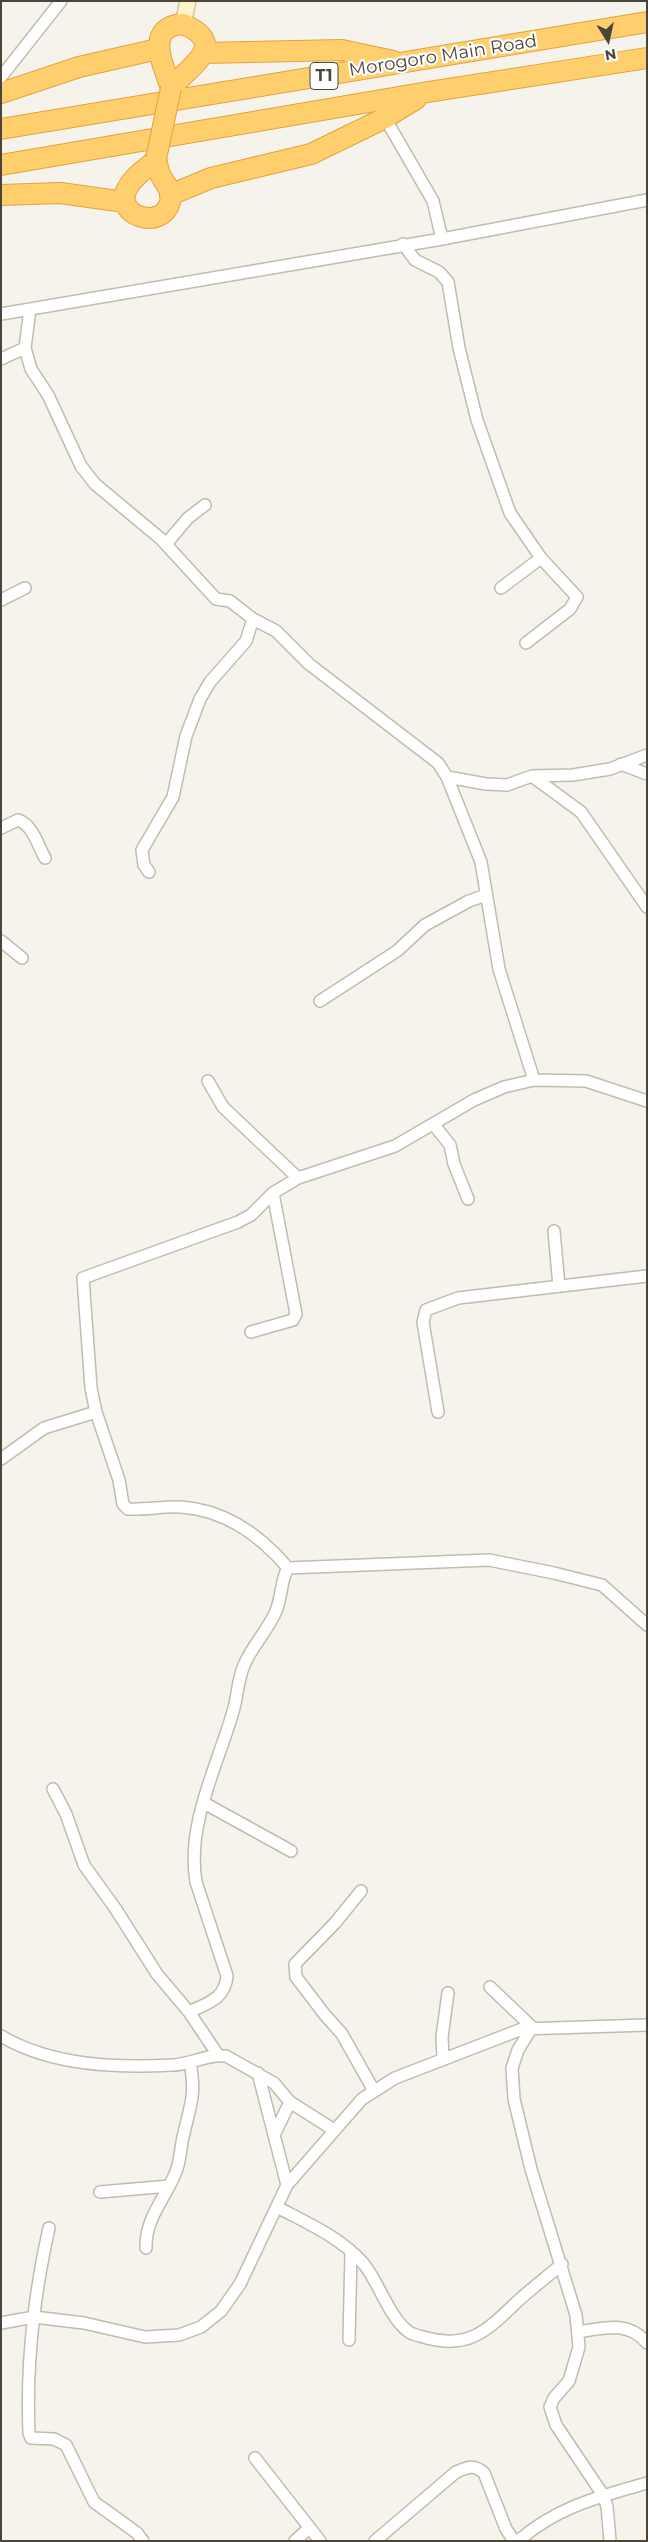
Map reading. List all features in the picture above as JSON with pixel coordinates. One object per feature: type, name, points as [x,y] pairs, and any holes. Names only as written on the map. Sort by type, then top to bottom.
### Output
[{"type":"highway","name":"Morogoro Main Road","points":[[1,129],[647,22]]},
{"type":"highway","points":[[156,159],[133,179],[125,191],[126,202],[135,215],[144,219],[158,216],[166,210],[170,195],[168,186],[160,174],[156,159],[171,88],[180,77],[200,62],[204,53],[203,38],[197,30],[183,24],[167,28],[161,35],[158,49],[171,88]]},
{"type":"highway","points":[[1,93],[79,67],[158,49]]},
{"type":"highway","points":[[204,53],[342,50],[404,63]]},
{"type":"highway","name":"Morogoro Main Road","points":[[1,165],[428,92],[647,58]]},
{"type":"highway","points":[[170,195],[211,178],[311,154],[385,118],[428,92]]},
{"type":"highway","points":[[1,195],[60,193],[126,202]]},
{"type":"street","points":[[3,72],[61,1]]},
{"type":"street","points":[[183,24],[188,1]]},
{"type":"street","points":[[385,118],[433,201],[442,238]]},
{"type":"street","points":[[1,314],[442,238],[647,200]]},
{"type":"street","points":[[403,244],[415,260],[439,272],[448,282],[459,348],[477,420],[510,513],[541,558],[576,597],[570,609],[526,643]]},
{"type":"street","points":[[30,309],[25,348],[31,369],[48,395],[81,466],[95,484],[166,544],[216,598],[230,601],[253,619],[276,631],[309,664],[438,763],[447,777],[481,862],[499,969],[534,1080]]},
{"type":"street","points":[[1,359],[25,348]]},
{"type":"street","points":[[166,544],[188,518],[205,505]]},
{"type":"street","points":[[501,588],[541,558]]},
{"type":"street","points":[[1,600],[25,588]]},
{"type":"street","points":[[149,872],[144,866],[142,850],[173,796],[186,736],[200,699],[210,682],[246,642],[253,619]]},
{"type":"street","points":[[447,777],[486,784],[507,785],[532,776],[573,775],[621,764],[647,755]]},
{"type":"street","points":[[621,764],[647,774]]},
{"type":"street","points":[[532,776],[581,812],[647,907]]},
{"type":"street","points":[[1,828],[18,820],[24,822],[31,830],[45,858]]},
{"type":"street","points":[[320,1002],[397,951],[425,926],[469,901],[486,895]]},
{"type":"street","points":[[1,941],[22,958]]},
{"type":"street","points":[[647,1101],[586,1081],[534,1080],[504,1087],[487,1094],[434,1125],[389,1148],[298,1178],[273,1193],[251,1215],[238,1222],[83,1278],[91,1388],[96,1412],[119,1480],[123,1504],[128,1509],[182,1507],[214,1514],[254,1534],[288,1568],[489,1560],[554,1573],[602,1585],[647,1625]]},
{"type":"street","points":[[208,1081],[223,1107],[298,1178]]},
{"type":"street","points":[[434,1125],[450,1144],[454,1164],[468,1199]]},
{"type":"street","points":[[251,1332],[292,1320],[296,1314],[273,1193]]},
{"type":"street","points":[[554,1231],[559,1286]]},
{"type":"street","points":[[438,1412],[423,1322],[426,1310],[458,1298],[647,1276]]},
{"type":"street","points":[[1,1460],[44,1428],[96,1412]]},
{"type":"street","points":[[189,2012],[220,1996],[226,1984],[226,1976],[194,1870],[198,1828],[234,1708],[242,1668],[272,1623],[281,1600],[283,1576],[288,1568]]},
{"type":"street","points":[[53,1790],[66,1814],[84,1865],[115,1908],[157,1974],[189,2012],[218,2055]]},
{"type":"street","points":[[204,1803],[291,1851]]},
{"type":"street","points":[[361,1891],[335,1923],[295,1964],[295,1970],[296,1977],[324,2015],[342,2034],[374,2092]]},
{"type":"street","points":[[490,1987],[532,2029]]},
{"type":"street","points":[[443,2058],[442,2037],[448,1992]]},
{"type":"street","points":[[1,2323],[34,2317],[84,2323],[145,2336],[179,2335],[201,2327],[221,2311],[240,2284],[288,2185],[362,2099],[395,2078],[522,2029],[647,2025]]},
{"type":"street","points":[[532,2029],[518,2050],[512,2068],[514,2099],[531,2169],[562,2264],[576,2315],[579,2347],[569,2381],[554,2398],[550,2407],[556,2425],[603,2495],[607,2506],[610,2541]]},
{"type":"street","points":[[1,2036],[20,2048],[58,2059],[97,2064],[174,2065],[218,2055],[234,2060],[274,2083],[290,2102],[334,2130]]},
{"type":"street","points":[[146,2248],[146,2234],[149,2221],[169,2186],[180,2161],[183,2135],[190,2115],[194,2086],[190,2062]]},
{"type":"street","points":[[258,2073],[264,2102],[276,2133],[288,2185]]},
{"type":"street","points":[[276,2133],[290,2102]]},
{"type":"street","points":[[100,2192],[169,2186]]},
{"type":"street","points":[[277,2207],[329,2235],[351,2252],[364,2264],[396,2318],[409,2333],[432,2339],[461,2341],[492,2327],[520,2299],[562,2264]]},
{"type":"street","points":[[50,2228],[38,2278],[34,2317],[28,2411],[31,2438],[54,2439],[66,2445],[94,2502],[137,2533],[143,2541]]},
{"type":"street","points":[[349,2340],[351,2252]]},
{"type":"street","points":[[578,2332],[616,2327],[628,2328],[638,2333],[647,2343]]},
{"type":"street","points":[[255,2458],[320,2541]]},
{"type":"street","points":[[375,2541],[456,2472],[468,2467],[477,2467],[484,2473],[506,2529],[514,2541]]},
{"type":"street","points":[[518,2541],[552,2515],[603,2495],[647,2483]]},
{"type":"street","points":[[295,2541],[309,2528]]}]
